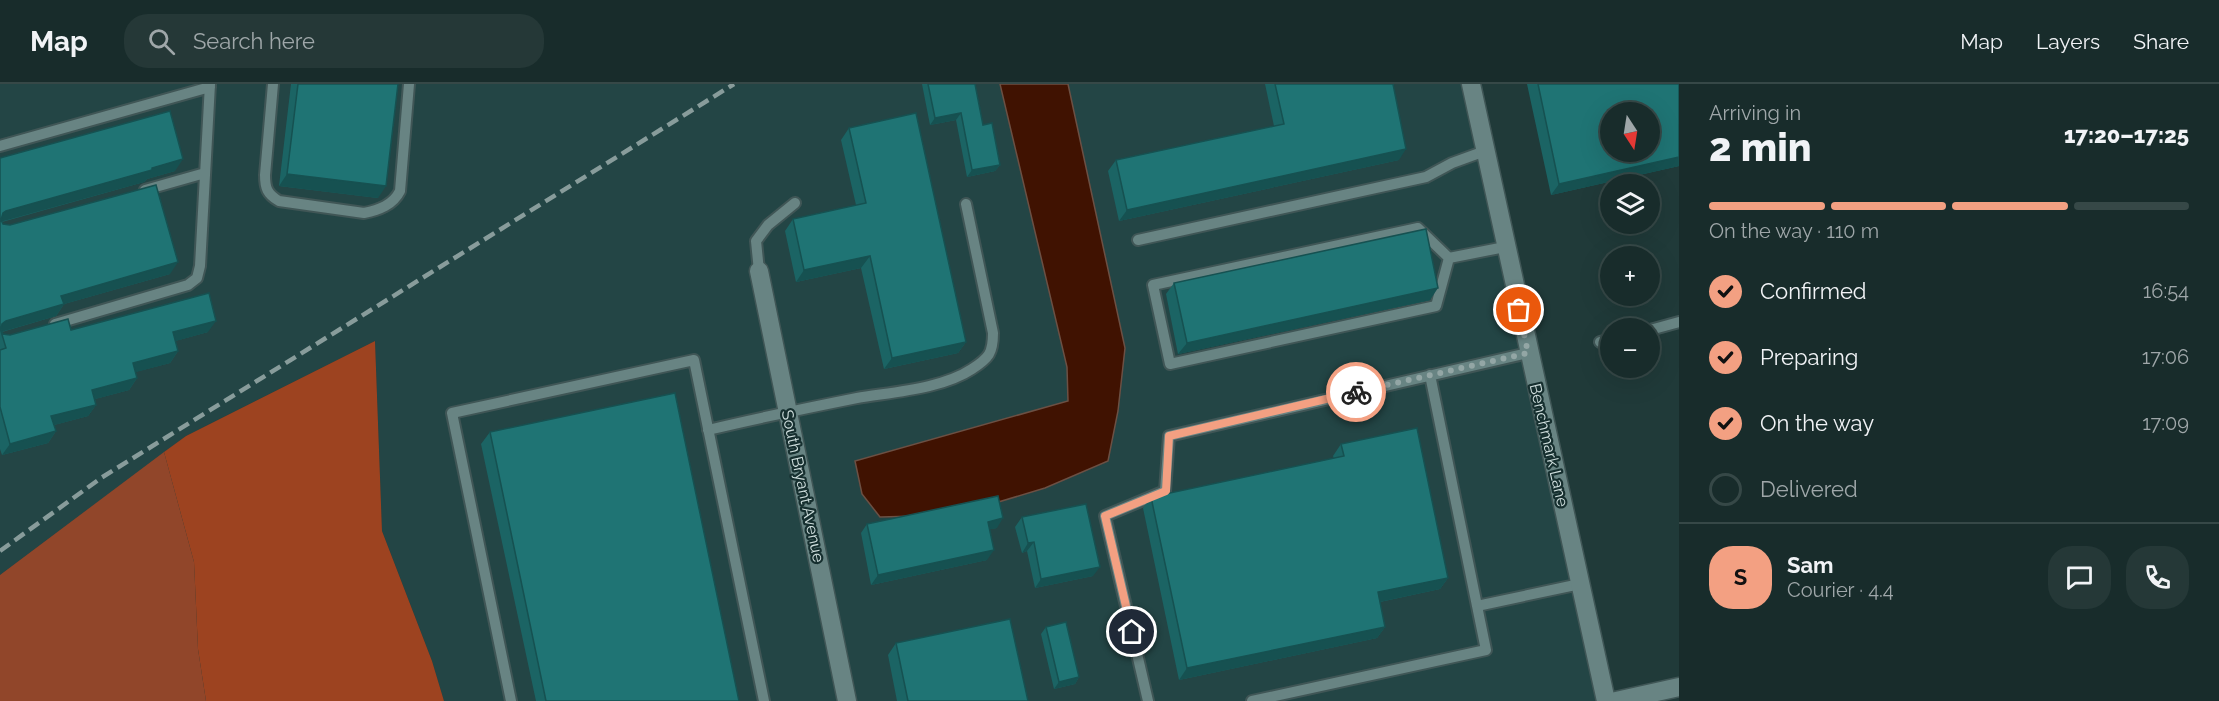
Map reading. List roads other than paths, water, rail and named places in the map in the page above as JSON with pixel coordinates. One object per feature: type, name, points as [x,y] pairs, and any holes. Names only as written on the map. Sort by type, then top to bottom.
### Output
[{"type":"street","name":"Benchmark Lane","points":[[1471,84],[1528,353],[1606,701]]},
{"type":"street","name":"South Bryant Avenue","points":[[759,271],[847,701]]},
{"type":"street","points":[[1616,701],[1679,687]]},
{"type":"lane","points":[[273,84],[265,174],[266,188],[270,196],[279,201],[364,213],[376,211],[388,205],[396,199],[400,191],[409,84]]},
{"type":"lane","points":[[0,146],[210,86],[200,266],[197,278],[188,285],[44,327]]},
{"type":"lane","points":[[1138,240],[1426,177],[1452,163],[1485,151]]},
{"type":"lane","points":[[137,192],[205,173]]},
{"type":"lane","points":[[759,271],[756,241],[768,225],[795,202]]},
{"type":"lane","points":[[708,430],[788,411],[945,382],[970,370],[986,358],[993,350],[993,333],[966,204]]},
{"type":"lane","points":[[1418,228],[1449,258],[1436,306],[1170,364],[1153,285],[1418,228]]},
{"type":"lane","points":[[1449,258],[1505,247]]},
{"type":"lane","points":[[1660,327],[1679,322]]},
{"type":"lane","points":[[1148,701],[1105,516],[1166,491],[1169,436],[1528,353]]},
{"type":"lane","points":[[511,701],[452,413],[694,360],[764,701]]},
{"type":"lane","points":[[1258,700],[1486,650],[1430,375]]},
{"type":"lane","points":[[1477,606],[1580,584]]},
{"type":"railway","points":[[0,551],[101,478],[734,84]]}]
